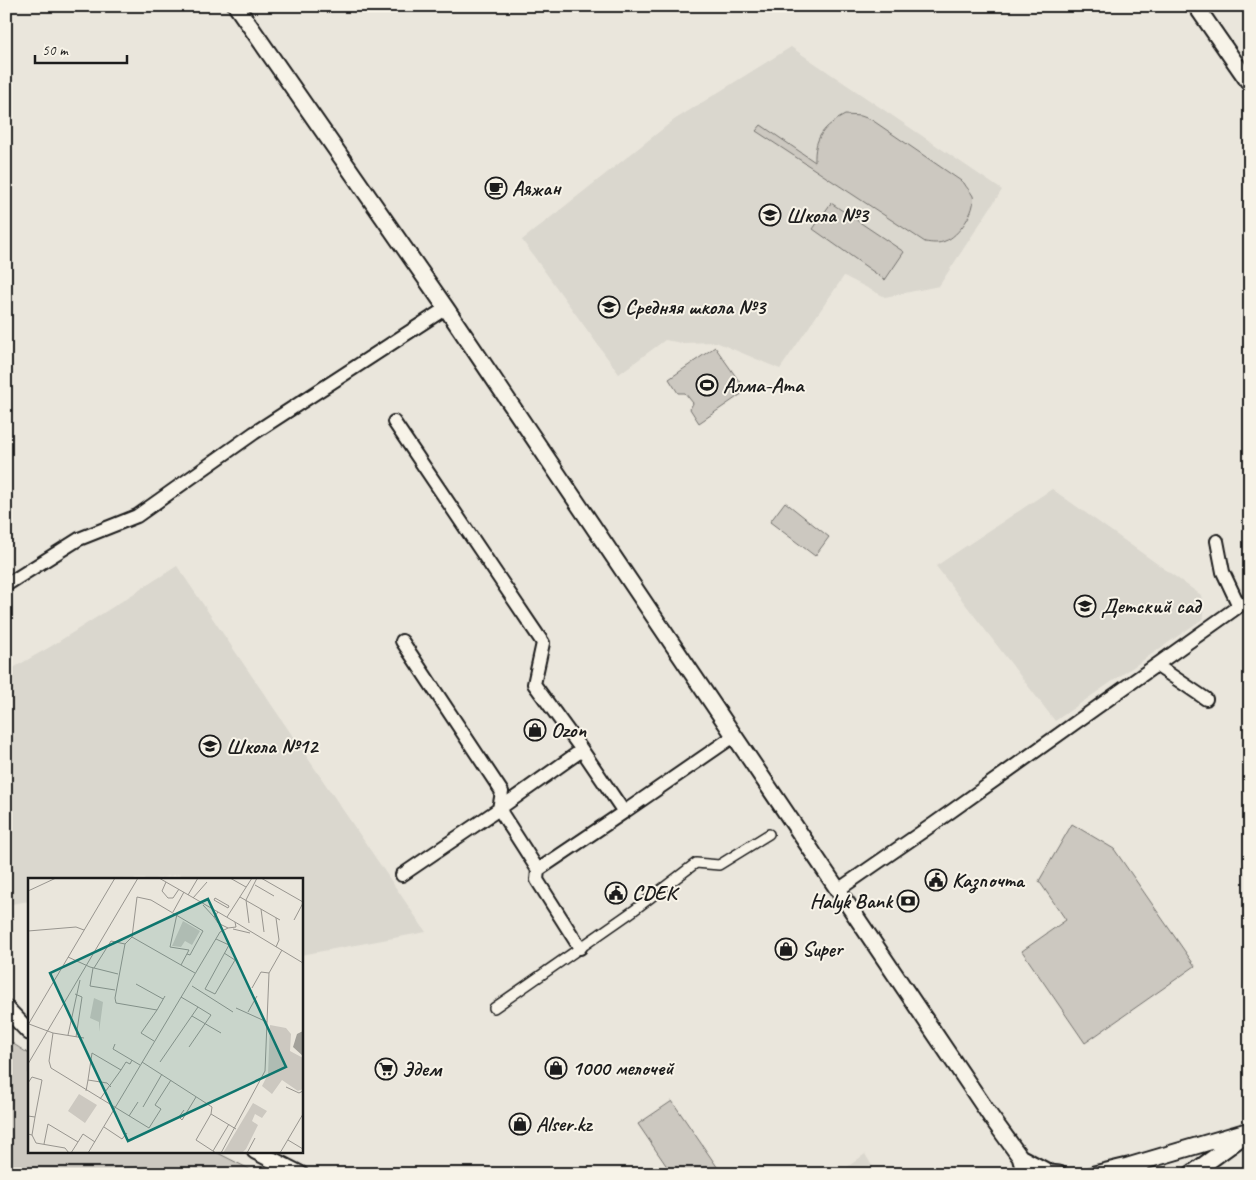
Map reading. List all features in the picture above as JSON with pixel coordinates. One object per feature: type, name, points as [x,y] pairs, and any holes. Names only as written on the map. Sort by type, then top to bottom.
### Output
[{"type":"street","points":[[236,6],[446,308],[991,1117],[1020,1157],[1025,1174]]},
{"type":"street","points":[[1196,6],[1250,84]]},
{"type":"street","points":[[6,585],[79,539],[137,516],[254,433],[446,308]]},
{"type":"street","points":[[394,422],[543,643],[534,684],[624,812]]},
{"type":"street","points":[[838,890],[1239,606],[1223,572],[1217,541]]},
{"type":"street","points":[[402,641],[502,792],[499,809],[538,870],[536,880],[580,948]]},
{"type":"street","points":[[1156,665],[1206,699]]},
{"type":"street","points":[[538,870],[734,736]]},
{"type":"street","points":[[402,875],[582,750]]},
{"type":"street","points":[[494,1008],[696,863],[719,864],[769,834]]},
{"type":"street","points":[[6,1008],[28,1031]]},
{"type":"street","points":[[1094,1174],[1250,1131]]},
{"type":"street","points":[[1191,1174],[1250,1131]]},
{"type":"street","points":[[257,1152],[300,1174]]},
{"type":"street","points":[[1020,1157],[1050,1173],[1059,1174]]},
{"type":"street","points":[[1128,1166],[1142,1174]]},
{"type":"shaded area","name":"Школа №3","points":[[791,47],[1002,190],[939,286],[885,297],[844,276],[780,369],[716,342],[682,343],[665,340],[619,374],[522,240],[674,120]]},
{"type":"shaded area","points":[[845,115],[861,116],[872,120],[964,183],[973,196],[973,202],[969,215],[961,229],[940,243],[925,242],[756,131],[761,125],[815,162],[816,146],[822,133],[831,123]]},
{"type":"shaded area","points":[[831,203],[904,252],[885,280],[813,229]]},
{"type":"shaded area","name":"Алма-Ата","points":[[715,347],[746,391],[699,423],[690,409],[693,403],[685,393],[678,393],[669,379]]},
{"type":"shaded area","name":"Детский сад","points":[[1052,489],[1201,595],[1204,618],[1055,721],[936,566]]},
{"type":"shaded area","points":[[785,502],[829,537],[815,556],[770,522]]},
{"type":"shaded area","name":"Школа №12","points":[[177,566],[426,932],[302,955],[302,878],[179,878],[181,874],[160,878],[28,878],[28,901],[6,905],[6,672],[50,647]]},
{"type":"shaded area","points":[[1072,824],[1114,849],[1195,966],[1085,1043],[1022,951],[1066,920],[1039,881]]},
{"type":"shaded area","points":[[6,1038],[28,1053],[28,1152],[216,1152],[259,1174],[6,1174]]},
{"type":"shaded area","points":[[672,1101],[722,1174],[672,1174],[638,1124]]},
{"type":"shaded area","points":[[865,1154],[877,1174],[838,1174]]},
{"type":"place","name":"Аяжан","points":[[496,188]]},
{"type":"place","name":"Школа №3","points":[[770,215]]},
{"type":"place","name":"Средняя школа №3","points":[[609,307]]},
{"type":"place","name":"Алма-Ата","points":[[707,385]]},
{"type":"place","name":"Детский сад","points":[[1085,606]]},
{"type":"place","name":"Ozon","points":[[535,730]]},
{"type":"place","name":"Школа №12","points":[[210,746]]},
{"type":"place","name":"Казпочта","points":[[936,880]]},
{"type":"place","name":"CDEK","points":[[616,893]]},
{"type":"place","name":"Halyk Bank","points":[[908,901]]},
{"type":"place","name":"Super","points":[[786,949]]},
{"type":"place","name":"1000 мелочей","points":[[556,1068]]},
{"type":"place","name":"Эдем","points":[[386,1069]]},
{"type":"place","name":"Alser.kz","points":[[520,1124]]}]
